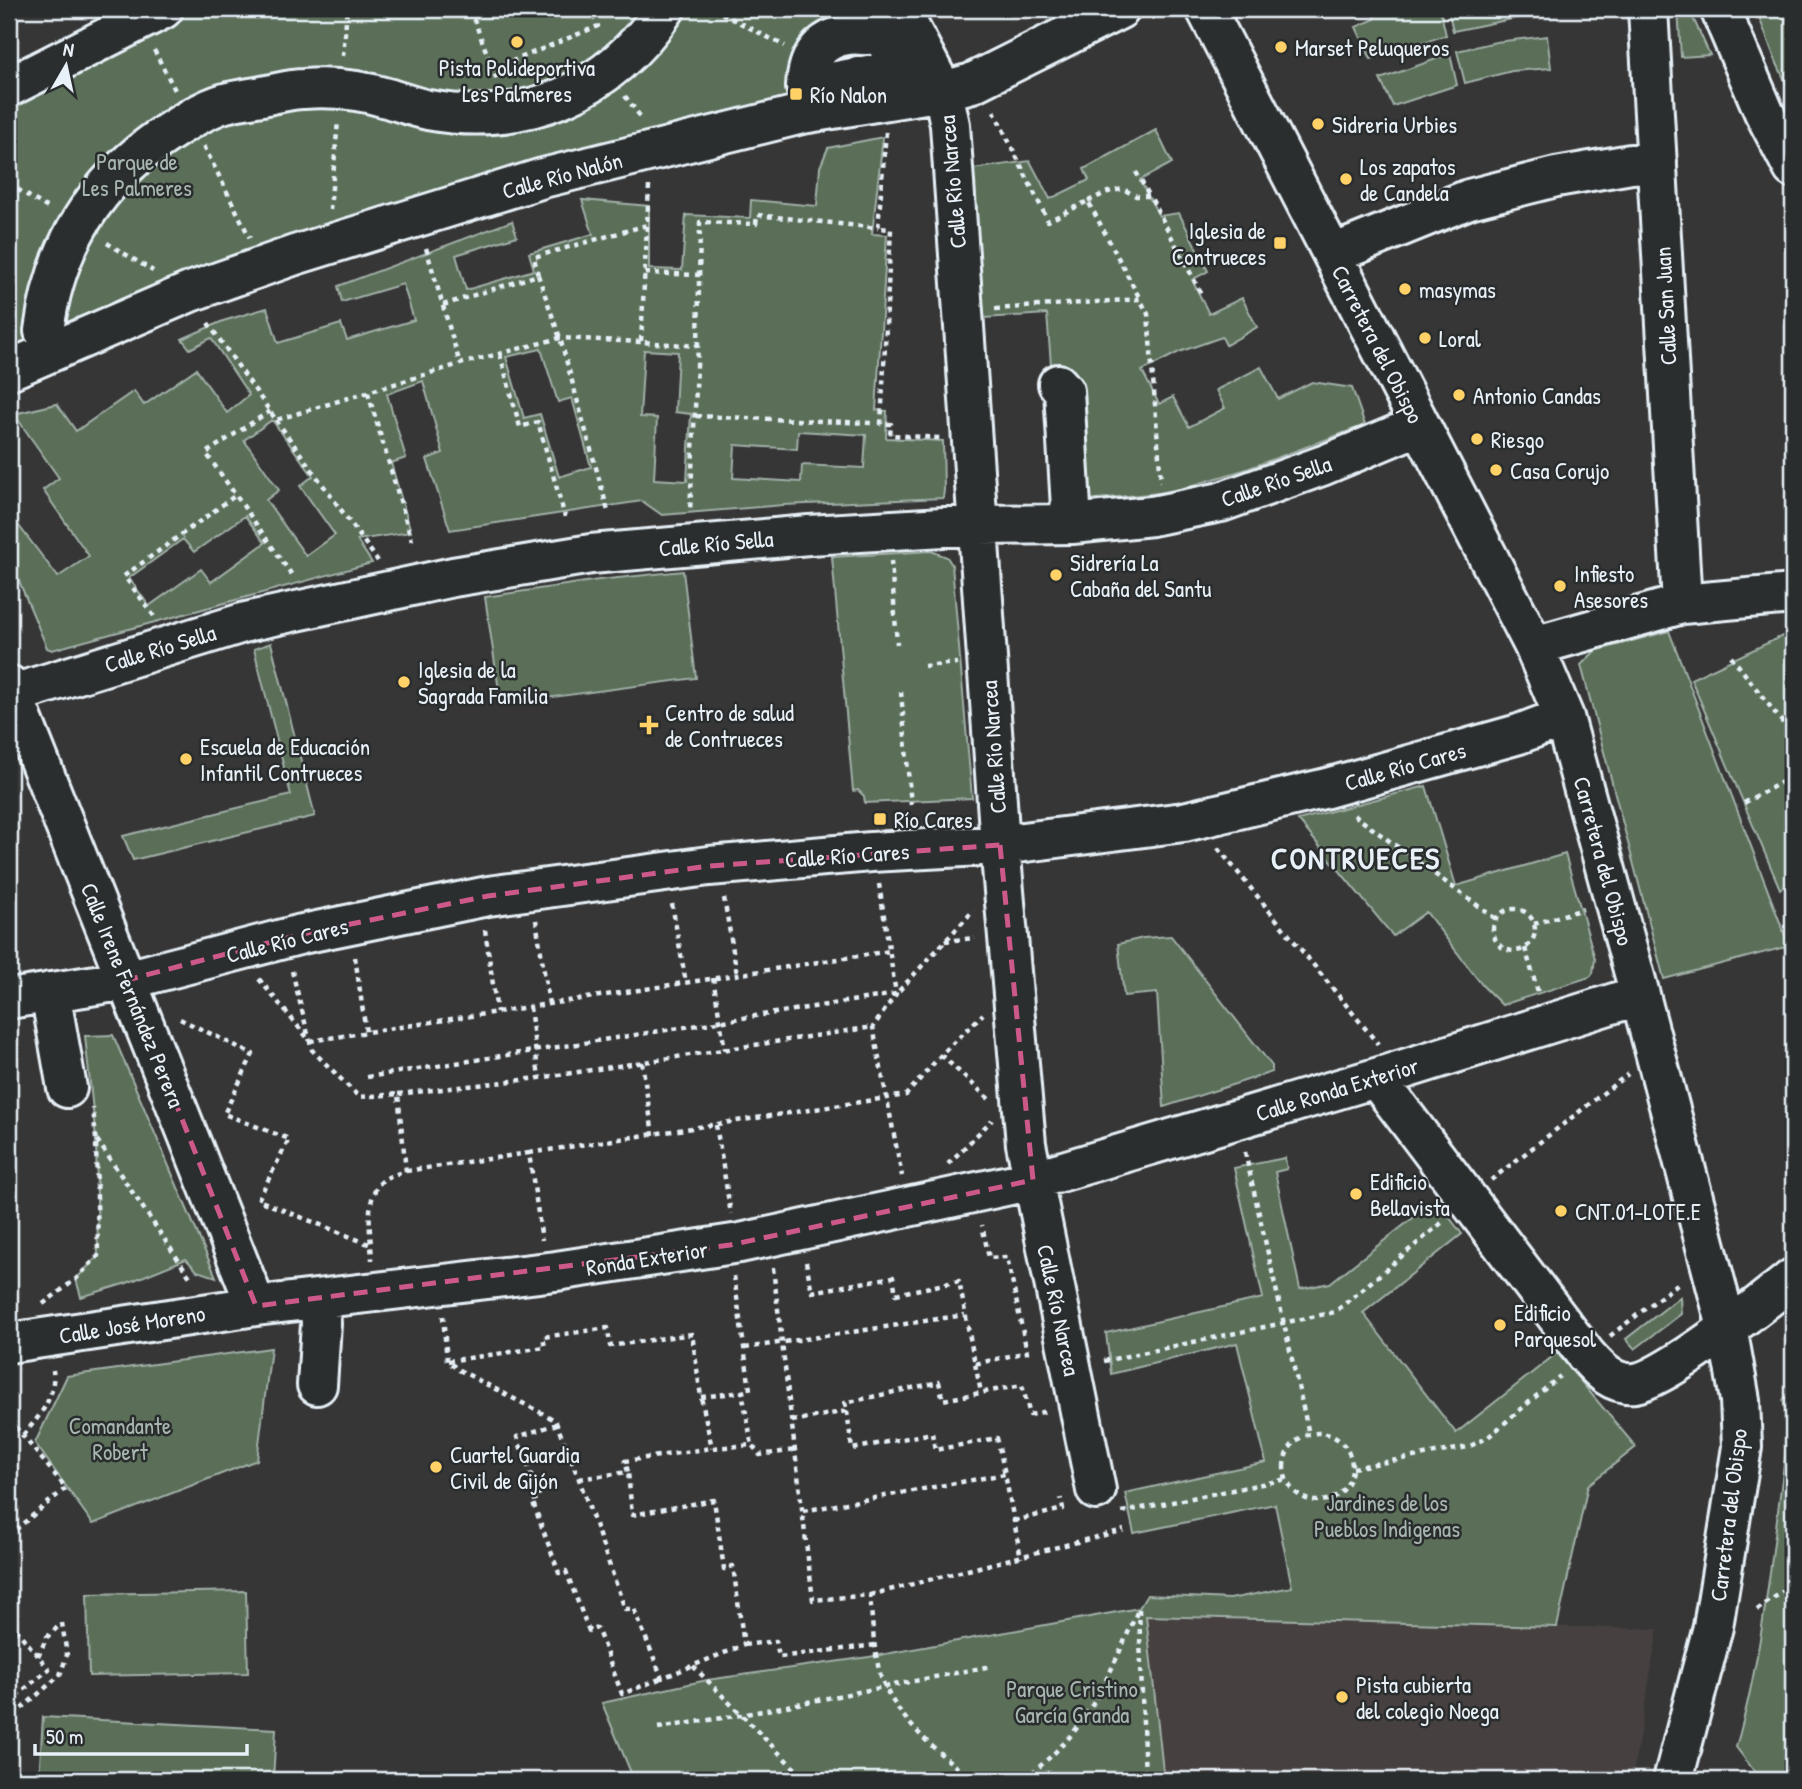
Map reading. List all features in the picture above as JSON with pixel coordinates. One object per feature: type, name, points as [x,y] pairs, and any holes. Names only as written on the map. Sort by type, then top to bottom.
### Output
[{"type":"street","points":[[9,87],[163,9]]},
{"type":"street","points":[[44,331],[48,301],[65,250],[97,195],[123,167],[190,118],[225,103],[302,89],[352,91],[384,97],[425,110],[468,116],[509,114],[560,99],[607,72],[648,34],[665,9]]},
{"type":"street","name":"Calle Río Narcea","points":[[900,9],[943,91],[950,125],[1000,845],[1027,1144],[1092,1499]]},
{"type":"street","name":"Calle Río Nalón","points":[[9,370],[190,292],[319,247],[530,182],[802,114],[943,91],[972,83],[1120,9]]},
{"type":"street","name":"Carretera del Obispo","points":[[1206,9],[1534,646],[1564,718],[1640,995],[1727,1327],[1740,1400],[1742,1447],[1713,1627],[1673,1780]]},
{"type":"street","name":"Calle San Juan","points":[[1648,9],[1682,604]]},
{"type":"street","points":[[1720,9],[1764,112],[1793,168]]},
{"type":"street","points":[[1332,254],[1469,199],[1556,177],[1657,162]]},
{"type":"street","points":[[1058,384],[1064,391],[1072,524]]},
{"type":"street","name":"Calle Río Sella","points":[[11,690],[246,622],[453,577],[591,554],[810,535],[977,525],[1072,524],[1152,516],[1221,502],[1324,465],[1420,425]]},
{"type":"street","points":[[1534,646],[1682,604],[1793,594]]},
{"type":"street","name":"Calle Irene Fernández Perera","points":[[11,690],[256,1306]]},
{"type":"street","name":"Calle Río Cares","points":[[9,999],[127,980],[302,934],[488,895],[709,866],[871,852],[1000,845],[1184,822],[1327,788],[1519,734],[1564,718]]},
{"type":"street","points":[[50,992],[79,1094]]},
{"type":"street","name":"Calle Ronda Exterior","points":[[1033,1180],[1377,1062],[1640,995]]},
{"type":"street","points":[[1377,1062],[1586,1355],[1611,1379],[1634,1383],[1661,1374],[1727,1327],[1790,1288]]},
{"type":"street","name":"Ronda Exterior","points":[[256,1306],[556,1271],[730,1245],[1033,1180]]},
{"type":"street","points":[[317,1385],[321,1324],[319,1299]]},
{"type":"street","name":"Calle José Moreno","points":[[9,1343],[256,1306]]},
{"type":"path","points":[[493,69],[598,26],[591,9]]},
{"type":"path","points":[[713,9],[810,59]]},
{"type":"path","points":[[994,111],[1048,221],[1108,192],[1123,189],[1136,196],[1150,196]]},
{"type":"path","points":[[878,228],[886,132]]},
{"type":"path","points":[[1136,172],[1201,293]]},
{"type":"path","points":[[641,342],[649,182]]},
{"type":"path","points":[[1088,201],[1148,314],[1161,484]]},
{"type":"path","points":[[689,523],[696,416],[700,222],[756,225],[757,215],[891,229],[881,424],[891,424],[890,435],[945,438]]},
{"type":"path","points":[[608,511],[560,338],[534,257],[647,225]]},
{"type":"path","points":[[425,245],[460,365]]},
{"type":"path","points":[[645,273],[700,275]]},
{"type":"path","points":[[443,305],[538,275]]},
{"type":"path","points":[[993,310],[1140,299]]},
{"type":"path","points":[[208,323],[382,568]]},
{"type":"path","points":[[276,420],[560,338],[698,346]]},
{"type":"path","points":[[500,354],[520,427],[538,422],[565,517]]},
{"type":"path","points":[[368,393],[412,541]]},
{"type":"path","points":[[270,411],[206,453],[301,587]]},
{"type":"path","points":[[696,416],[872,423]]},
{"type":"path","points":[[160,625],[124,576],[236,495]]},
{"type":"path","points":[[891,561],[897,644]]},
{"type":"path","points":[[1731,656],[1793,736]]},
{"type":"path","points":[[924,666],[964,663]]},
{"type":"path","points":[[901,692],[911,805]]},
{"type":"path","points":[[1744,803],[1793,776]]},
{"type":"path","points":[[1350,812],[1496,919]]},
{"type":"path","points":[[1216,845],[1377,1062]]},
{"type":"path","points":[[879,883],[896,994]]},
{"type":"path","points":[[724,896],[737,974]]},
{"type":"path","points":[[672,902],[686,983]]},
{"type":"path","points":[[1534,924],[1588,907]]},
{"type":"path","points":[[289,959],[312,1050],[359,1097],[539,1078],[873,1027],[896,994],[976,908]]},
{"type":"path","points":[[534,909],[549,1004]]},
{"type":"path","points":[[1520,910],[1526,913],[1534,924],[1533,937],[1525,948],[1511,951],[1499,945],[1493,933],[1496,919],[1506,911],[1520,910]]},
{"type":"path","points":[[485,930],[497,1012]]},
{"type":"path","points":[[944,941],[987,937]]},
{"type":"path","points":[[1525,948],[1539,997]]},
{"type":"path","points":[[310,1041],[890,950]]},
{"type":"path","points":[[355,956],[366,1032]]},
{"type":"path","points":[[251,969],[310,1041]]},
{"type":"path","points":[[713,978],[725,1050]]},
{"type":"path","points":[[367,1077],[896,994]]},
{"type":"path","points":[[530,1007],[539,1078]]},
{"type":"path","points":[[372,1264],[370,1209],[377,1186],[389,1176],[406,1171],[906,1095],[941,1055],[984,1013]]},
{"type":"path","points":[[180,1019],[253,1054],[223,1114],[289,1139],[258,1200],[371,1245]]},
{"type":"path","points":[[873,1027],[902,1180]]},
{"type":"path","points":[[941,1055],[991,1101]]},
{"type":"path","points":[[642,1062],[653,1135]]},
{"type":"path","points":[[1485,1185],[1630,1072]]},
{"type":"path","points":[[79,1094],[96,1139],[192,1280]]},
{"type":"path","points":[[398,1094],[406,1171]]},
{"type":"path","points":[[940,1172],[993,1119]]},
{"type":"path","points":[[716,1125],[731,1215]]},
{"type":"path","points":[[34,1311],[76,1279],[98,1256],[96,1139]]},
{"type":"path","points":[[1243,1143],[1309,1434]]},
{"type":"path","points":[[529,1153],[543,1244]]},
{"type":"path","points":[[975,1364],[1027,1352],[1007,1256],[989,1258],[979,1214]]},
{"type":"path","points":[[1093,1364],[1335,1312],[1451,1215]]},
{"type":"path","points":[[771,1256],[813,1600],[870,1595],[1124,1530]]},
{"type":"path","points":[[805,1257],[812,1292],[893,1278],[896,1294],[959,1281],[981,1392]]},
{"type":"path","points":[[701,1397],[750,1390],[734,1274]]},
{"type":"path","points":[[1609,1337],[1680,1282]]},
{"type":"path","points":[[442,1304],[447,1361],[459,1370],[555,1420],[625,1609],[634,1609],[662,1678]]},
{"type":"path","points":[[745,1348],[965,1315]]},
{"type":"path","points":[[447,1361],[545,1347],[543,1337],[608,1328],[610,1346],[692,1334],[712,1448]]},
{"type":"path","points":[[22,1436],[44,1411],[55,1384],[53,1362]]},
{"type":"path","points":[[1353,1468],[1468,1447],[1487,1438],[1564,1373]]},
{"type":"path","points":[[1021,1558],[997,1438],[935,1450],[932,1433],[852,1449],[845,1403],[939,1382],[943,1400],[1022,1385],[1030,1415],[1055,1409]]},
{"type":"path","points":[[742,1392],[752,1445],[760,1455],[795,1450]]},
{"type":"path","points":[[792,1421],[846,1411]]},
{"type":"path","points":[[1045,1411],[1047,1423]]},
{"type":"path","points":[[9,1419],[66,1488],[9,1535]]},
{"type":"path","points":[[557,1424],[517,1437],[540,1498],[532,1500],[559,1573],[566,1571],[589,1631],[597,1628],[622,1693],[744,1645],[776,1641],[779,1657],[875,1645]]},
{"type":"path","points":[[1316,1432],[1327,1433],[1346,1446],[1353,1468],[1351,1477],[1339,1494],[1321,1501],[1301,1496],[1293,1490],[1287,1479],[1284,1461],[1295,1441],[1316,1432]]},
{"type":"path","points":[[744,1645],[733,1566],[724,1569],[714,1500],[632,1515],[625,1461],[752,1445]]},
{"type":"path","points":[[579,1479],[628,1472]]},
{"type":"path","points":[[803,1511],[1005,1474]]},
{"type":"path","points":[[1014,1521],[1092,1499],[1287,1479]]},
{"type":"path","points":[[1757,1610],[1793,1584]]},
{"type":"path","points":[[870,1595],[878,1666],[885,1686],[902,1713],[934,1750],[973,1780]]},
{"type":"path","points":[[1024,1780],[1053,1755],[1082,1721],[1112,1668],[1139,1608],[1145,1780]]},
{"type":"path","points":[[9,1621],[49,1669],[9,1702]]},
{"type":"path","points":[[9,1734],[12,1717],[60,1675],[67,1655],[62,1623],[47,1637],[38,1656]]},
{"type":"path","points":[[693,1666],[792,1766],[810,1780]]},
{"type":"path","points":[[658,1728],[741,1715],[991,1666]]},
{"type":"highlighted area","points":[[1000,845],[1033,1180],[730,1245],[256,1306],[127,980],[302,934],[488,896],[709,866]]},
{"type":"shaded area","points":[[1146,1616],[1658,1629],[1632,1780],[1164,1780]]},
{"type":"green space","name":"Parque de Les Palmeres","points":[[163,9],[900,9],[943,91],[564,172],[30,360],[9,331],[9,87]]},
{"type":"green space","points":[[1373,9],[1440,9],[1446,35],[1371,59],[1356,27],[1375,19]]},
{"type":"green space","points":[[1448,9],[1535,9],[1536,14],[1453,31]]},
{"type":"green space","points":[[1678,9],[1689,9],[1710,55],[1681,57]]},
{"type":"green space","points":[[1756,9],[1793,9],[1793,98],[1775,59]]},
{"type":"green space","points":[[1547,36],[1551,68],[1512,71],[1465,83],[1457,51],[1496,42]]},
{"type":"green space","points":[[1450,54],[1457,85],[1393,106],[1380,79]]},
{"type":"green space","points":[[1156,130],[1172,163],[1140,180],[1159,216],[1179,213],[1208,271],[1192,280],[1209,314],[1242,298],[1257,327],[1226,345],[1222,337],[1179,352],[1142,371],[1159,404],[1173,397],[1189,427],[1225,408],[1216,390],[1261,367],[1278,399],[1312,382],[1352,388],[1365,425],[1244,470],[1170,492],[1086,500],[1052,377],[1047,314],[984,318],[972,169],[1030,161],[1050,199],[1089,180],[1084,169]]},
{"type":"green space","points":[[883,137],[872,234],[887,235],[876,410],[887,411],[886,438],[943,441],[943,498],[783,505],[662,515],[642,501],[450,530],[427,459],[443,453],[423,381],[387,394],[406,458],[391,463],[411,532],[357,540],[372,563],[52,650],[47,648],[9,557],[9,513],[58,577],[89,556],[43,490],[59,478],[14,414],[57,404],[76,431],[134,391],[144,405],[196,369],[227,413],[249,395],[211,338],[190,349],[182,339],[223,321],[267,308],[278,343],[341,324],[347,340],[414,320],[403,284],[342,302],[338,286],[512,221],[517,236],[456,255],[466,290],[534,270],[529,253],[593,234],[582,200],[649,206],[649,269],[682,270],[686,215],[750,218],[751,200],[817,206],[820,167],[828,148]],"holes":[[[541,349],[558,402],[572,398],[591,467],[559,477],[540,414],[524,418],[506,357]],[[644,350],[678,352],[675,412],[691,414],[687,481],[654,479],[657,418],[640,417]],[[272,420],[313,476],[300,486],[335,535],[306,556],[266,500],[279,490],[244,440]],[[798,431],[866,435],[864,468],[802,465],[801,482],[733,478],[735,445],[797,449]],[[245,516],[265,543],[211,582],[201,569],[149,606],[129,578],[183,539],[194,552]]]},
{"type":"green space","points":[[931,551],[947,557],[952,565],[972,798],[865,803],[864,796],[858,790],[853,791],[832,557]]},
{"type":"green space","points":[[683,571],[696,678],[501,704],[485,597]]},
{"type":"green space","points":[[1669,631],[1789,946],[1664,979],[1581,665],[1595,651]]},
{"type":"green space","points":[[1793,631],[1793,879],[1780,889],[1691,679]]},
{"type":"green space","points":[[271,643],[315,816],[133,860],[123,836],[291,795],[254,649]]},
{"type":"green space","points":[[1426,786],[1456,886],[1565,854],[1595,959],[1590,977],[1502,1005],[1483,986],[1426,912],[1393,936],[1298,820]]},
{"type":"green space","points":[[1171,936],[1272,1066],[1272,1072],[1164,1107],[1157,993],[1124,996],[1118,944],[1143,938]]},
{"type":"green space","points":[[113,1035],[216,1277],[197,1271],[186,1259],[127,1283],[81,1297],[76,1279],[98,1256],[96,1139],[85,1036]]},
{"type":"green space","name":"Jardines de los Pueblos Indigenas","points":[[1285,1158],[1287,1169],[1275,1172],[1300,1289],[1330,1283],[1436,1200],[1462,1234],[1363,1313],[1456,1433],[1557,1353],[1636,1447],[1588,1485],[1557,1627],[1146,1616],[1164,1780],[634,1780],[602,1703],[707,1680],[869,1657],[1139,1608],[1147,1595],[1230,1599],[1292,1587],[1275,1504],[1134,1533],[1125,1493],[1266,1462],[1237,1343],[1111,1374],[1106,1333],[1263,1298],[1234,1168]]},
{"type":"green space","points":[[1680,1297],[1681,1314],[1635,1349],[1626,1339]]},
{"type":"green space","name":"Comandante Robert","points":[[271,1348],[257,1460],[93,1524],[35,1443],[67,1376]]},
{"type":"green space","points":[[1793,1390],[1793,1780],[1761,1780],[1736,1747],[1754,1670],[1768,1589],[1789,1428],[1783,1400]]},
{"type":"green space","points":[[246,1591],[248,1673],[89,1676],[87,1594]]},
{"type":"green space","points":[[43,1717],[276,1729],[273,1780],[39,1780]]},
{"type":"place","name":"Pista Polideportiva Les Palmeres","points":[[517,42]]},
{"type":"place","name":"Marset Peluqueros","points":[[1281,47]]},
{"type":"place","name":"Río Nalon","points":[[796,94]]},
{"type":"place","name":"Sidreria Urbies","points":[[1318,124]]},
{"type":"place","name":"Los zapatos de Candela","points":[[1346,179]]},
{"type":"place","name":"Iglesia de Contrueces","points":[[1280,243]]},
{"type":"place","name":"masymas","points":[[1405,289]]},
{"type":"place","name":"Loral","points":[[1425,338]]},
{"type":"place","name":"Antonio Candas","points":[[1459,395]]},
{"type":"place","name":"Riesgo","points":[[1477,439]]},
{"type":"place","name":"Casa Corujo","points":[[1496,470]]},
{"type":"place","name":"Sidrería La Cabaña del Santu","points":[[1056,575]]},
{"type":"place","name":"Infiesto Asesores","points":[[1560,586]]},
{"type":"place","name":"Iglesia de la Sagrada Familia","points":[[404,682]]},
{"type":"place","name":"Centro de salud de Contrueces","points":[[649,725]]},
{"type":"place","name":"Escuela de Educación Infantil Contrueces","points":[[186,759]]},
{"type":"place","name":"Río Cares","points":[[880,819]]},
{"type":"place","name":"Edificio Bellavista","points":[[1356,1194]]},
{"type":"place","name":"CNT.01-LOTE.E","points":[[1561,1211]]},
{"type":"place","name":"Edificio Parquesol","points":[[1500,1325]]},
{"type":"place","name":"Cuartel Guardia Civil de Gijón","points":[[436,1467]]},
{"type":"place","name":"Pista cubierta del colegio Noega","points":[[1342,1697]]},
{"type":"district","name":"CONTRUECES","points":[[1356,858]]},
{"type":"park label","name":"Parque Cristino García Granda","points":[[1072,1701]]}]
